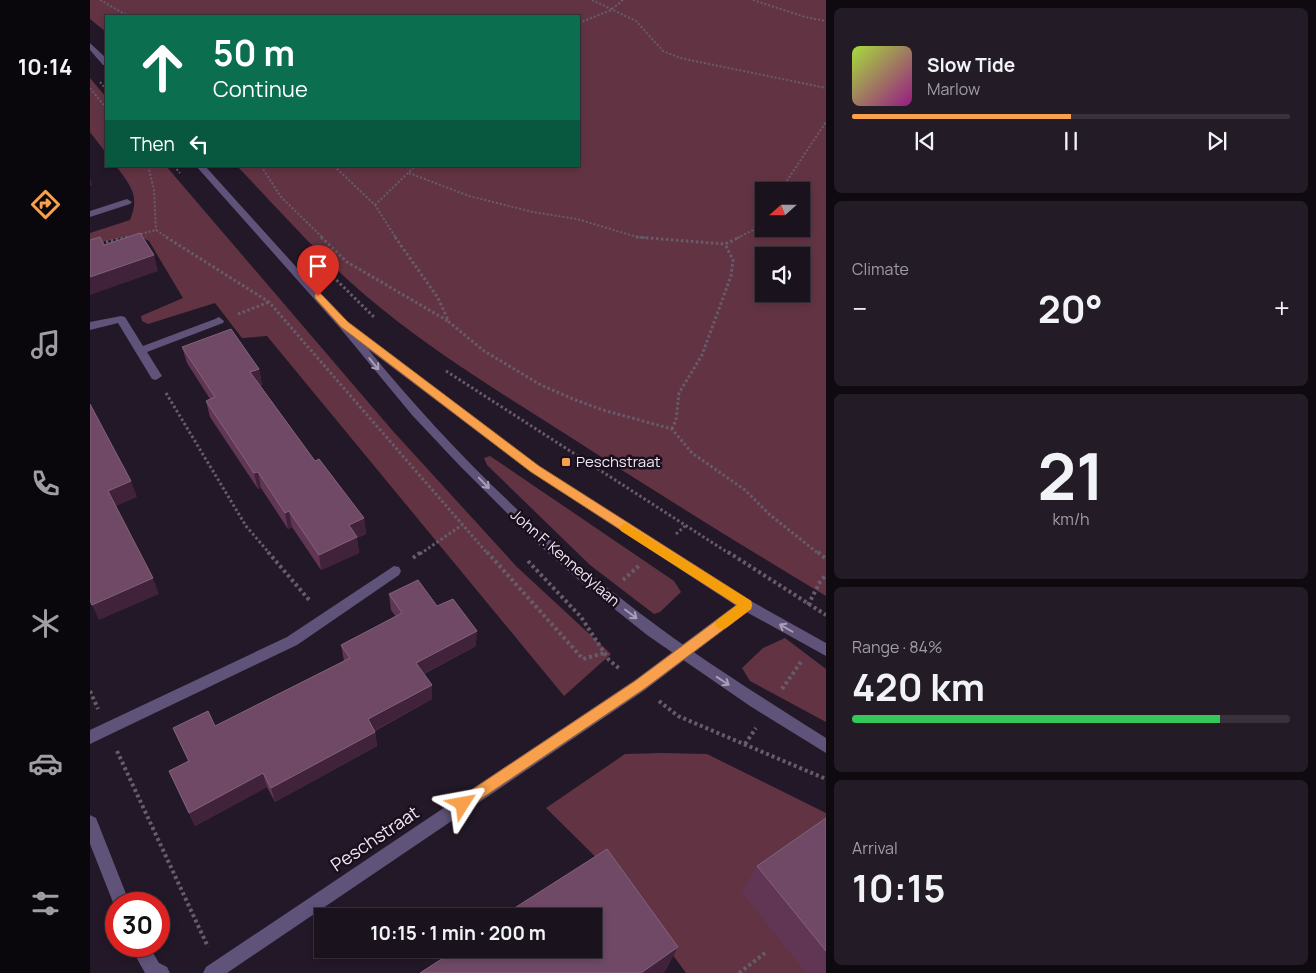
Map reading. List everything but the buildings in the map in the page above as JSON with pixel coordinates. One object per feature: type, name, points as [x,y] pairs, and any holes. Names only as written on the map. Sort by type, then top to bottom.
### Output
[{"type":"street","points":[[90,45],[105,62]]},
{"type":"street","name":"John F. Kennedylaan","points":[[201,167],[344,325],[365,353],[421,418],[512,512],[555,552],[683,653],[826,746]]},
{"type":"street","points":[[90,214],[127,202]]},
{"type":"street","points":[[90,326],[121,319],[156,376]]},
{"type":"street","points":[[140,351],[219,321]]},
{"type":"street","name":"John F. Kennedylaan","points":[[344,325],[535,469],[746,605],[820,647]]},
{"type":"street","points":[[90,737],[292,641],[394,571]]},
{"type":"street","name":"Peschstraat","points":[[215,970],[640,685],[746,605]]},
{"type":"street","points":[[90,823],[117,892]]},
{"type":"street","points":[[145,957],[153,970],[161,973]]},
{"type":"path","points":[[100,0],[126,15]]},
{"type":"path","points":[[592,0],[636,21],[664,51],[680,58],[826,88]]},
{"type":"path","points":[[580,23],[611,10],[623,0]]},
{"type":"path","points":[[753,0],[805,17],[826,21]]},
{"type":"path","points":[[90,88],[105,107]]},
{"type":"path","points":[[786,182],[826,122]]},
{"type":"path","points":[[148,167],[154,190],[156,230]]},
{"type":"path","points":[[262,167],[281,197],[347,262],[449,322],[484,351],[541,385],[603,410],[672,429],[692,453],[745,490],[769,514],[826,559]]},
{"type":"path","points":[[335,167],[376,205],[400,246],[438,298],[449,322]]},
{"type":"path","points":[[376,205],[415,167]]},
{"type":"path","points":[[409,173],[438,186],[483,200],[585,221],[636,237],[725,244],[753,230],[755,227]]},
{"type":"path","points":[[97,244],[156,230],[268,302],[462,525],[583,659],[604,653]]},
{"type":"path","points":[[672,429],[676,420],[679,393],[702,355],[731,276],[734,260],[725,244]]},
{"type":"path","points":[[312,256],[378,320]]},
{"type":"path","points":[[219,321],[268,302]]},
{"type":"path","points":[[441,368],[826,616]]},
{"type":"path","points":[[156,376],[246,526],[324,619]]},
{"type":"path","points":[[394,571],[462,525]]},
{"type":"path","points":[[581,616],[685,526]]},
{"type":"path","points":[[808,605],[820,582],[826,575]]},
{"type":"path","points":[[745,744],[768,710],[820,647]]},
{"type":"path","points":[[90,691],[215,970]]},
{"type":"path","points":[[739,973],[765,953]]},
{"type":"shaded area","points":[[90,0],[826,0],[826,596],[621,469],[423,341],[362,293],[307,240],[238,167],[580,167],[580,15],[105,15],[105,31],[90,19]]},
{"type":"shaded area","points":[[90,78],[105,96],[105,152],[90,132]]},
{"type":"shaded area","points":[[117,167],[167,167],[392,430],[517,567],[611,654],[564,696],[267,336],[242,338],[215,303],[148,324],[142,321],[141,316],[183,298],[149,241],[136,235],[90,244],[90,233],[130,220],[133,212],[134,198],[126,180]]},
{"type":"shaded area","points":[[490,456],[674,581],[681,592],[660,612],[654,614],[590,565],[487,465],[484,458]]},
{"type":"shaded area","points":[[785,638],[826,669],[826,722],[750,681],[742,668],[763,648]]},
{"type":"shaded area","points":[[625,754],[707,754],[826,813],[826,973],[686,973],[616,877],[546,808]]},
{"type":"slow traffic","points":[[625,527],[746,605],[721,624]]},
{"type":"place","name":"Peschstraat","points":[[566,462]]},
{"type":"route","points":[[318,296],[344,325],[535,469],[746,605],[640,685],[463,804]]}]
